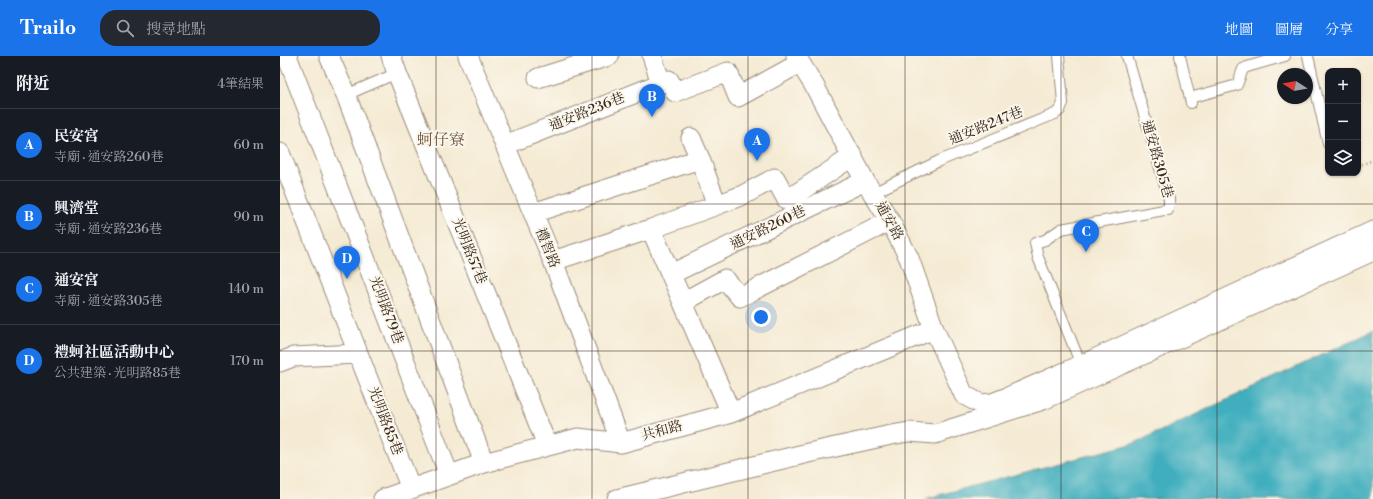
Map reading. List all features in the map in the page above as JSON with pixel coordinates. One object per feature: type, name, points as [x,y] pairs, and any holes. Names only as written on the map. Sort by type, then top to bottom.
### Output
[{"type":"street","name":"光明路79巷","points":[[287,56],[449,475]]},
{"type":"street","points":[[329,56],[346,95],[484,463]]},
{"type":"street","name":"禮智路","points":[[468,56],[553,261],[621,443]]},
{"type":"street","points":[[538,78],[609,56]]},
{"type":"street","points":[[652,56],[661,83],[669,80],[675,92],[728,72],[738,97],[798,59]]},
{"type":"street","name":"通安路","points":[[798,59],[869,187],[890,221],[909,258],[934,329],[964,395],[980,404],[992,403],[1081,365]]},
{"type":"street","name":"光明路57巷","points":[[394,65],[547,445]]},
{"type":"street","name":"通安路236巷","points":[[505,145],[661,83]]},
{"type":"street","points":[[691,138],[717,205]]},
{"type":"street","name":"光明路85巷","points":[[280,153],[411,489]]},
{"type":"street","points":[[553,261],[651,229],[717,205],[743,195],[775,178],[787,200],[853,156]]},
{"type":"street","points":[[533,213],[700,159]]},
{"type":"street","name":"通安路260巷","points":[[671,274],[869,187]]},
{"type":"street","points":[[683,302],[725,279],[740,297],[890,221]]},
{"type":"street","points":[[651,229],[730,413]]},
{"type":"street","points":[[1081,365],[1373,231]]},
{"type":"street","points":[[617,499],[808,453],[891,435],[909,432],[935,434],[967,420],[1042,400],[1373,251]]},
{"type":"street","name":"共和路","points":[[383,499],[484,463],[547,445],[578,438],[621,443],[730,413],[934,329]]},
{"type":"street","points":[[280,362],[294,356],[358,354]]},
{"type":"lane","name":"通安路247巷","points":[[869,187],[939,161],[1055,114],[1060,110],[1063,103],[1059,56]]},
{"type":"lane","name":"通安路305巷","points":[[1081,365],[1038,257],[1035,243],[1046,240],[1062,229],[1072,226],[1168,210],[1170,205],[1128,56]]},
{"type":"lane","points":[[1180,56],[1191,101],[1237,85],[1243,69],[1247,67],[1285,56]]},
{"type":"lane","points":[[1308,56],[1327,140]]},
{"type":"lane","points":[[346,95],[394,65]]},
{"type":"path","points":[[1361,165],[1373,160]]},
{"type":"water","points":[[1373,331],[1373,499],[924,499],[1135,443]]},
{"type":"place","name":"興濟堂","points":[[652,117]]},
{"type":"place","name":"民安宮","points":[[757,161]]},
{"type":"place","name":"通安宮","points":[[1086,252]]},
{"type":"place","name":"禮蚵社區活動中心","points":[[347,279]]},
{"type":"district","name":"蚵仔寮","points":[[441,140]]}]
